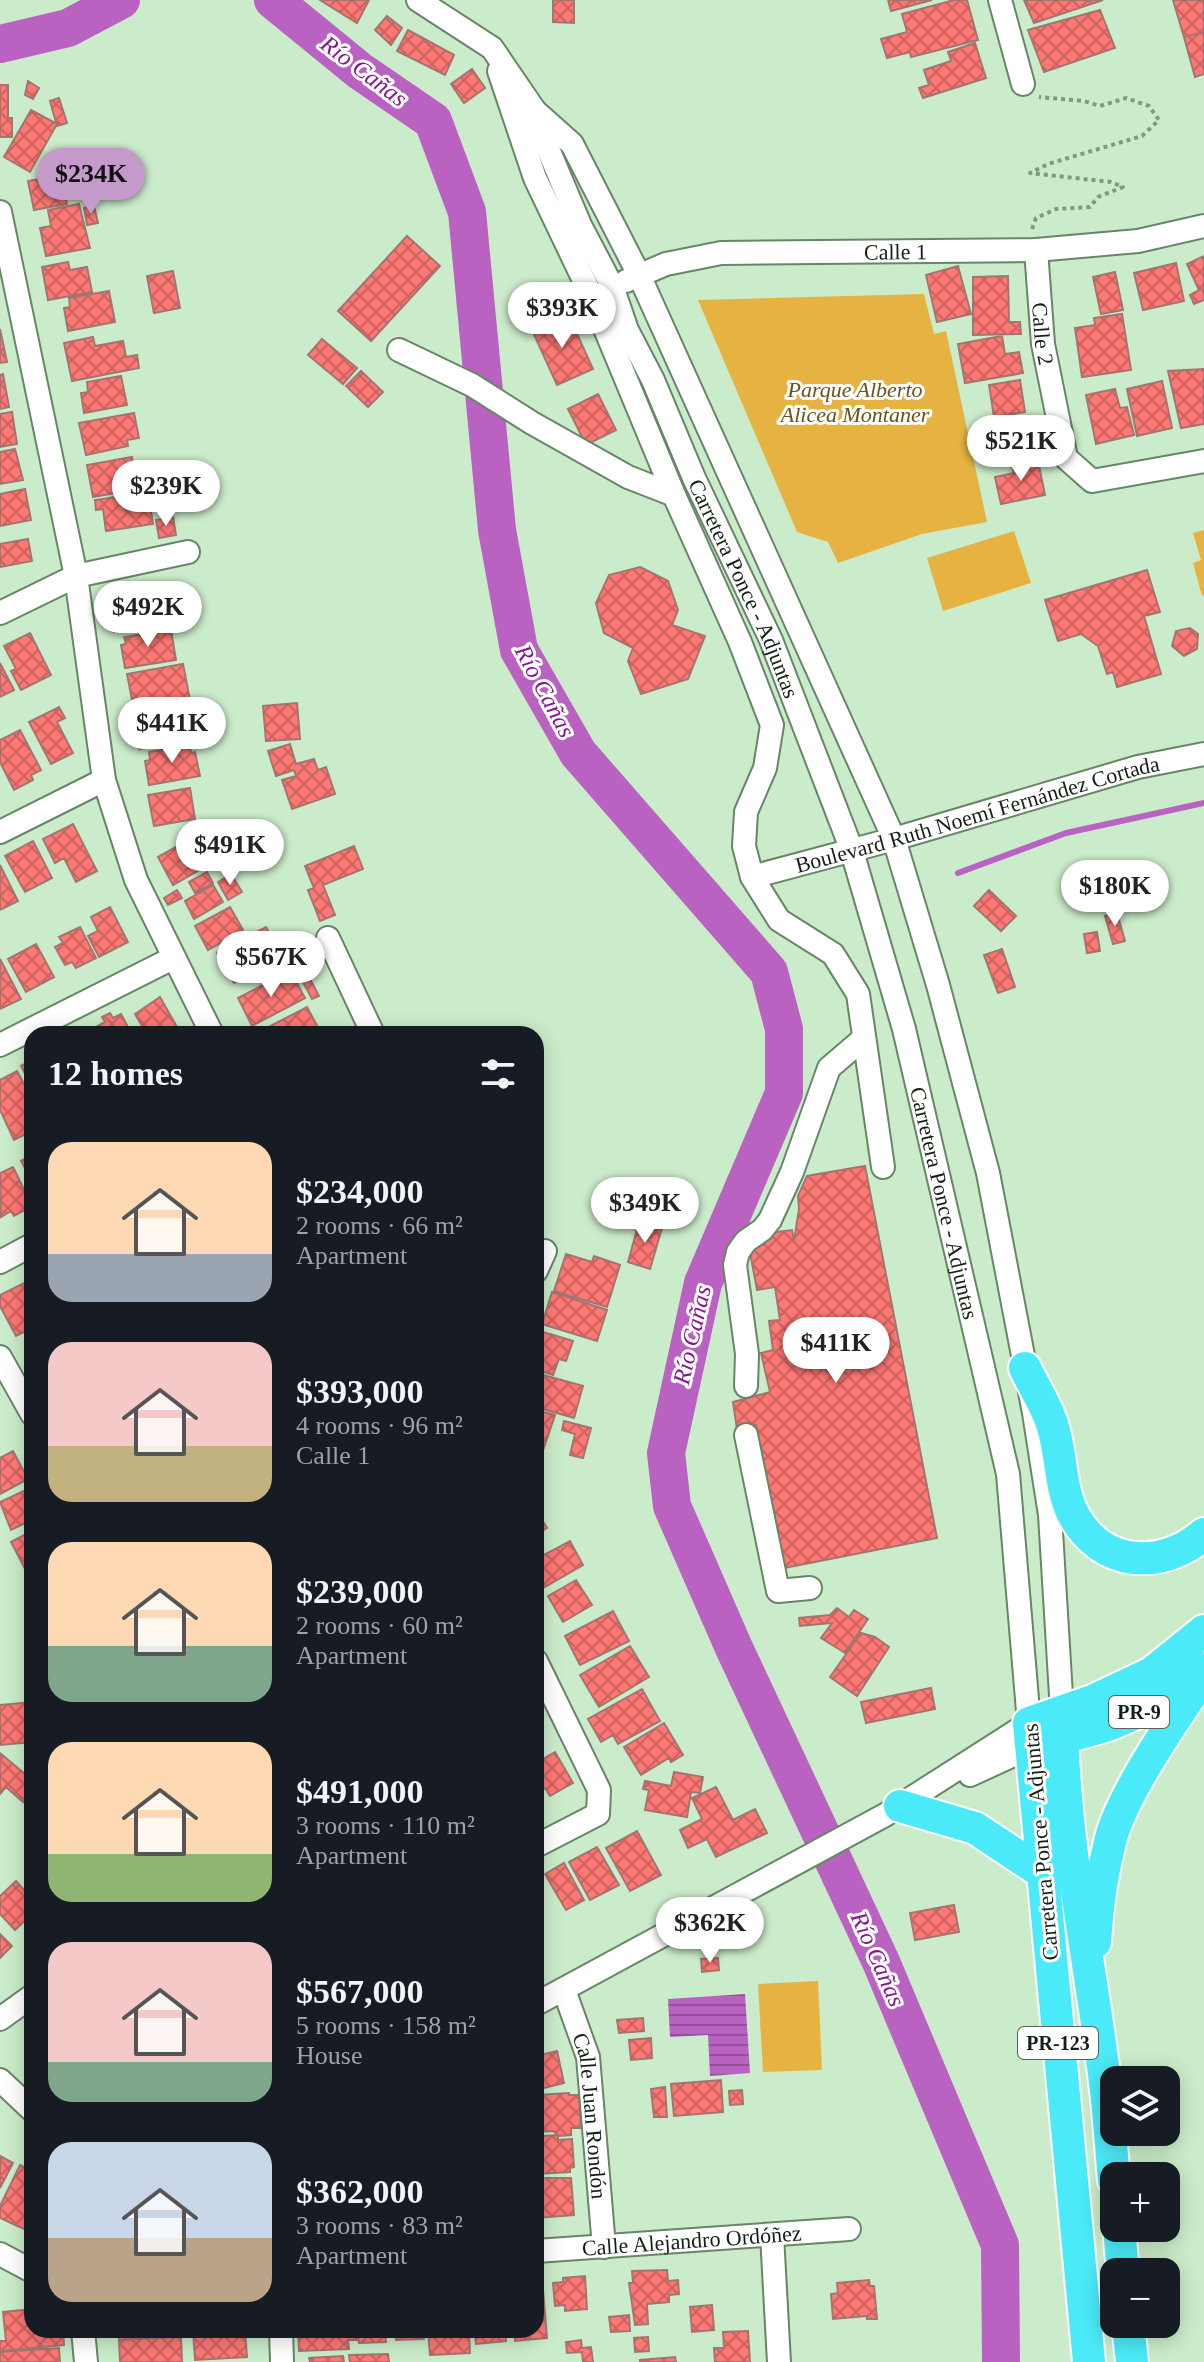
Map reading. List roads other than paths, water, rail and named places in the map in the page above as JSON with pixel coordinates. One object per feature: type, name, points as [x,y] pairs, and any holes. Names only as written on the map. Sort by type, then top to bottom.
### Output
[{"type":"highway","points":[[1025,1368],[1053,1425],[1065,1490],[1073,1514],[1098,1544],[1127,1557],[1146,1560],[1178,1552],[1204,1534]]},
{"type":"highway","points":[[1062,1725],[1095,1700],[1152,1673],[1204,1631]]},
{"type":"highway","name":"PR-9","points":[[1030,1735],[1062,1725],[1108,1725],[1146,1709],[1204,1663]]},
{"type":"highway","points":[[1092,1998],[1097,1909],[1111,1837],[1122,1809],[1204,1675]]},
{"type":"highway","name":"Carretera Ponce - Adjuntas","points":[[1062,1725],[1077,1900],[1105,2081],[1112,2162]]},
{"type":"highway","name":"Carretera Ponce - Adjuntas","points":[[1030,1735],[1089,2362]]},
{"type":"highway","points":[[900,1806],[975,1828],[1043,1873]]},
{"type":"highway","points":[[1129,2338],[1132,2362]]},
{"type":"street","name":"Carretera Ponce - Adjuntas","points":[[418,0],[492,48],[535,111],[572,144],[639,275],[894,839],[938,985],[988,1173],[1025,1368],[1050,1515],[1062,1725]]},
{"type":"street","points":[[1000,0],[1023,84]]},
{"type":"street","points":[[492,48],[535,178],[602,291],[674,495],[740,642],[772,725],[765,768],[746,812],[744,846],[752,877],[779,920],[833,954],[858,994],[883,1167]]},
{"type":"street","name":"Carretera Ponce - Adjuntas","points":[[535,111],[580,225],[602,291],[653,380],[694,478],[771,640],[851,848],[904,1029],[1008,1474],[1030,1735]]},
{"type":"street","points":[[0,212],[76,576],[104,780],[136,880],[208,1026]]},
{"type":"street","name":"Calle 1","points":[[602,291],[666,264],[721,253],[1030,250],[1138,241],[1204,226]]},
{"type":"street","name":"Calle 2","points":[[1030,250],[1043,344],[1066,458],[1092,481],[1204,461]]},
{"type":"street","points":[[399,350],[472,385],[628,477],[674,495]]},
{"type":"street","points":[[0,613],[76,576],[188,552]]},
{"type":"street","name":"Boulevard Ruth Noemí Fernández Cortada","points":[[752,877],[1138,767],[1204,754]]},
{"type":"street","points":[[0,832],[104,780]]},
{"type":"street","points":[[328,938],[369,1026]]},
{"type":"street","points":[[38,1026],[173,958]]},
{"type":"street","points":[[0,1045],[24,1033]]},
{"type":"street","points":[[746,1386],[747,1354],[735,1265],[738,1252],[770,1220],[792,1172],[829,1068],[864,1038]]},
{"type":"street","points":[[0,1262],[24,1249]]},
{"type":"street","points":[[0,1357],[24,1400]]},
{"type":"street","points":[[746,1435],[778,1591],[810,1588]]},
{"type":"street","points":[[544,1677],[599,1790],[599,1802],[598,1814],[544,1842]]},
{"type":"street","points":[[544,2000],[1030,1735]]},
{"type":"street","name":"Calle Juan Rondón","points":[[564,1990],[588,2057],[604,2247]]},
{"type":"street","points":[[0,2019],[24,2002]]},
{"type":"street","points":[[0,2080],[24,2102]]},
{"type":"street","name":"Calle Alejandro Ordóñez","points":[[544,2251],[849,2229]]},
{"type":"street","points":[[772,2235],[779,2362]]},
{"type":"street","points":[[0,2254],[24,2267]]},
{"type":"street","points":[[84,2338],[86,2362]]},
{"type":"street","points":[[281,2338],[282,2362]]},
{"type":"waterway","name":"Río Cañas","points":[[0,44],[68,28],[121,0]]},
{"type":"waterway","name":"Río Cañas","points":[[273,0],[360,71],[433,121],[467,212],[497,530],[519,650],[578,753],[769,972],[784,1029],[784,1093],[703,1283],[666,1453],[672,1506],[734,1648],[881,1962],[1000,2245],[1001,2362]]},
{"type":"waterway","points":[[958,873],[1066,833],[1204,803]]},
{"type":"park label","name":"Parque Alberto Alicea Montaner","points":[[855,402]]}]
